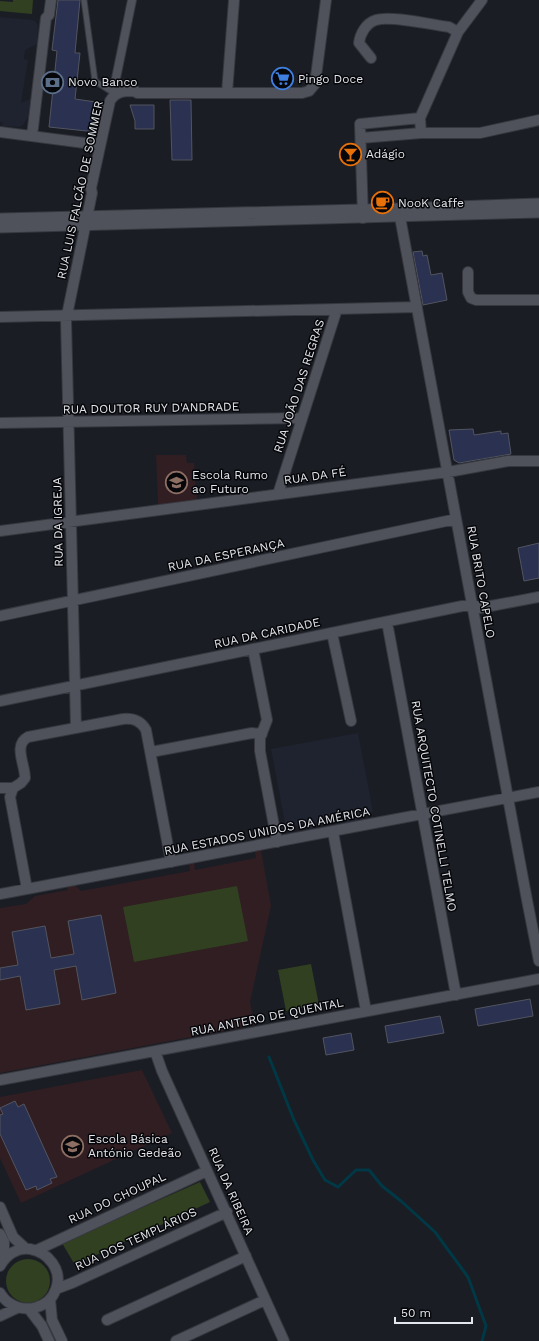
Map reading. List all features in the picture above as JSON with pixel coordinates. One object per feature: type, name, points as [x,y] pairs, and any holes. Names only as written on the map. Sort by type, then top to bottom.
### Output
[{"type":"street","points":[[32,136],[46,18],[49,15],[51,0]]},
{"type":"street","name":"RUA LUIS FALCÃO DE SOMMER","points":[[67,316],[87,220],[92,193],[91,188],[100,145],[109,105],[115,94],[114,88],[132,0]]},
{"type":"street","points":[[227,93],[234,0]]},
{"type":"street","points":[[115,94],[126,91],[135,91],[136,93],[227,93],[305,92],[311,90],[316,80],[326,0]]},
{"type":"street","points":[[421,133],[420,118],[458,32],[482,0]]},
{"type":"street","points":[[371,58],[359,43],[360,35],[367,26],[375,20],[387,18],[449,27],[458,32]]},
{"type":"street","points":[[362,214],[360,124],[420,118]]},
{"type":"street","points":[[361,138],[421,133],[480,133],[539,120]]},
{"type":"street","points":[[0,132],[100,145]]},
{"type":"street","points":[[400,213],[539,204]]},
{"type":"street","points":[[0,219],[87,220],[400,213],[539,212]]},
{"type":"street","name":"RUA BRITO CAPELO","points":[[400,213],[539,960]]},
{"type":"street","points":[[0,227],[87,220]]},
{"type":"street","points":[[468,272],[468,292],[471,298],[476,300],[539,300]]},
{"type":"street","points":[[0,317],[417,307]]},
{"type":"street","name":"RUA JOÃO DAS REGRAS","points":[[278,494],[337,309]]},
{"type":"street","name":"RUA DA IGREJA","points":[[67,316],[76,728]]},
{"type":"street","name":"RUA DOUTOR RUY D'ANDRADE","points":[[0,423],[302,418]]},
{"type":"street","name":"RUA DA FÉ","points":[[0,531],[448,472],[508,461],[539,461]]},
{"type":"street","name":"RUA DA ESPERANÇA","points":[[0,616],[456,519]]},
{"type":"street","name":"RUA DA CARIDADE","points":[[0,701],[472,604],[480,608],[539,597]]},
{"type":"street","name":"RUA ARQUITECTO COTINELLI TELMO","points":[[387,622],[456,995]]},
{"type":"street","points":[[332,633],[351,721]]},
{"type":"street","points":[[253,649],[267,718],[262,734],[260,751],[277,842]]},
{"type":"street","points":[[0,788],[13,788],[21,783],[25,778],[20,749],[22,741],[28,737],[129,718],[139,722],[146,730],[171,862]]},
{"type":"street","points":[[150,752],[252,733],[262,734]]},
{"type":"street","points":[[13,788],[10,797],[27,889]]},
{"type":"street","name":"RUA ESTADOS UNIDOS DA AMÉRICA","points":[[0,894],[539,792]]},
{"type":"street","points":[[333,832],[366,1011]]},
{"type":"street","name":"RUA ANTERO DE QUENTAL","points":[[0,1080],[539,979]]},
{"type":"street","name":"RUA DA RIBEIRA","points":[[155,1051],[162,1071],[284,1341]]},
{"type":"street","name":"RUA DO CHOUPAL","points":[[37,1250],[207,1171]]},
{"type":"street","points":[[0,1208],[13,1237],[25,1248]]},
{"type":"street","name":"RUA DOS TEMPLÁRIOS","points":[[56,1289],[227,1212]]},
{"type":"street","points":[[0,1234],[4,1242],[2,1262]]},
{"type":"street","points":[[0,1293],[6,1302],[17,1308],[29,1310],[40,1306],[50,1299],[56,1289],[58,1277],[55,1266],[48,1256],[37,1250],[25,1248],[14,1251],[2,1262]]},
{"type":"street","points":[[107,1320],[246,1256]]},
{"type":"street","points":[[50,1299],[52,1320],[62,1341]]},
{"type":"street","points":[[176,1341],[266,1300]]},
{"type":"street","points":[[0,1316],[17,1308]]},
{"type":"street","points":[[29,1310],[42,1326],[49,1341]]},
{"type":"lane","points":[[84,0],[95,81],[115,94]]},
{"type":"shaded area","points":[[0,17],[32,20],[38,25],[37,44],[25,50],[24,59],[28,60],[21,103],[30,99],[28,117],[23,125],[19,127],[2,126],[3,122],[0,122]]},
{"type":"shaded area","name":"Escola Rumo ao Futuro","points":[[156,455],[186,455],[187,463],[194,463],[197,500],[158,506]]},
{"type":"shaded area","points":[[358,733],[373,812],[356,815],[358,822],[346,824],[345,817],[312,823],[313,831],[306,832],[305,824],[282,829],[283,836],[281,836],[279,827],[285,822],[271,749]]},
{"type":"shaded area","points":[[261,850],[271,906],[250,1002],[255,1025],[0,1073],[0,908],[26,904],[35,896],[68,890],[67,886],[75,885],[81,891],[190,871],[189,863],[194,862],[195,870],[256,858],[255,851]]},
{"type":"shaded area","name":"Escola Básica António Gedeão","points":[[142,1070],[172,1133],[21,1203],[0,1158],[0,1097]]},
{"type":"green space","points":[[13,0],[33,0],[32,14],[0,11],[0,1],[13,2]]},
{"type":"green space","points":[[237,886],[248,941],[134,962],[123,907]]},
{"type":"green space","points":[[311,964],[319,1005],[286,1011],[278,970]]},
{"type":"green space","points":[[200,1182],[210,1202],[75,1265],[62,1243]]},
{"type":"green space","points":[[24,1259],[32,1259],[37,1260],[44,1265],[49,1272],[49,1290],[44,1297],[37,1302],[24,1303],[16,1300],[9,1293],[6,1285],[6,1277],[9,1269],[16,1262]]},
{"type":"building","points":[[58,0],[80,0],[75,53],[80,53],[75,99],[103,103],[96,132],[49,127],[57,51],[52,50]]},
{"type":"building","points":[[170,100],[191,100],[192,160],[172,160]]},
{"type":"building","points":[[130,105],[154,105],[154,129],[135,129],[135,121]]},
{"type":"building","points":[[422,251],[423,256],[427,255],[431,275],[442,273],[447,300],[423,305],[413,252]]},
{"type":"building","points":[[473,429],[474,435],[501,431],[501,434],[508,433],[511,454],[459,463],[454,460],[449,430]]},
{"type":"building","points":[[539,543],[539,578],[524,581],[518,548]]},
{"type":"building","points":[[101,915],[116,993],[82,1000],[76,966],[54,970],[60,1004],[26,1010],[20,976],[0,980],[0,968],[18,965],[12,932],[45,926],[51,958],[74,954],[68,921]]},
{"type":"building","points":[[530,999],[533,1016],[478,1026],[475,1009]]},
{"type":"building","points":[[440,1016],[444,1033],[388,1043],[385,1026]]},
{"type":"building","points":[[351,1033],[354,1050],[326,1055],[323,1038]]},
{"type":"building","points":[[15,1101],[18,1107],[24,1104],[57,1177],[50,1179],[52,1183],[37,1190],[36,1186],[26,1190],[0,1134],[0,1115],[3,1114],[0,1108]]},
{"type":"waterway","points":[[269,1057],[294,1120],[313,1160],[325,1180],[338,1187],[356,1170],[369,1170],[382,1186],[435,1232],[468,1277],[486,1326],[482,1341]]},
{"type":"place","name":"Pingo Doce","points":[[282,79]]},
{"type":"place","name":"Novo Banco","points":[[52,82]]},
{"type":"place","name":"Adágio","points":[[350,154]]},
{"type":"place","name":"NooK Caffe","points":[[382,203]]},
{"type":"place","name":"Escola Rumo ao Futuro","points":[[176,482]]},
{"type":"place","name":"Escola Básica António Gedeão","points":[[73,1146]]}]
